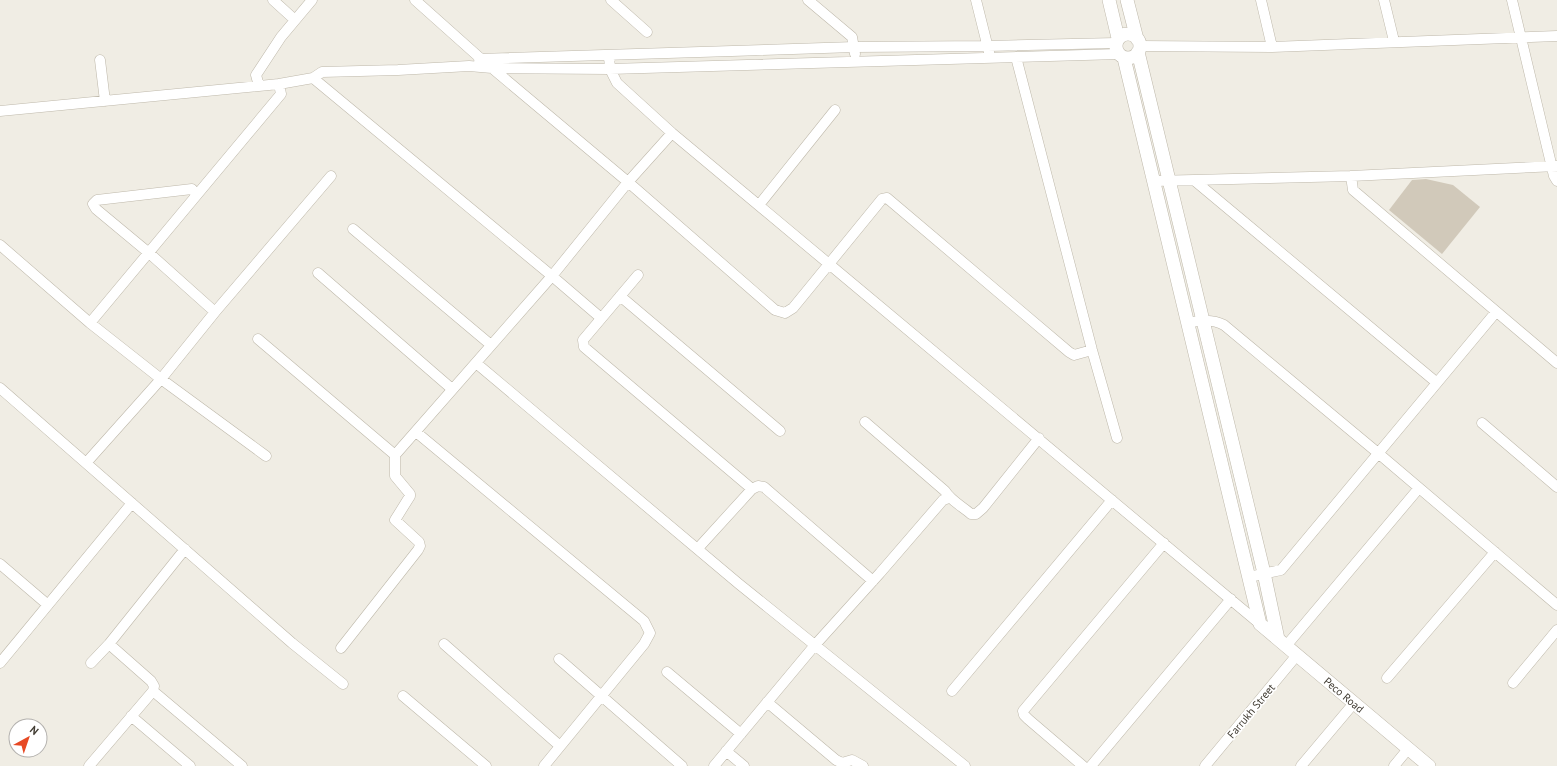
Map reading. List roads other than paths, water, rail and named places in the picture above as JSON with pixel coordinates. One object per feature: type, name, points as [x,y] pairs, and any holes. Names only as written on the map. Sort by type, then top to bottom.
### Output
[{"type":"street","points":[[272,0],[295,20]]},
{"type":"street","points":[[259,86],[256,75],[281,38],[312,0]]},
{"type":"street","points":[[415,0],[480,58],[628,182],[775,310],[785,313],[793,308],[882,199],[887,198],[1069,352],[1074,355],[1092,350]]},
{"type":"street","points":[[612,0],[647,32]]},
{"type":"street","points":[[808,0],[852,38],[855,47],[856,62]]},
{"type":"street","points":[[976,0],[990,58]]},
{"type":"street","points":[[1109,0],[1119,48],[1154,181],[1260,624]]},
{"type":"street","points":[[1127,0],[1169,180],[1282,643]]},
{"type":"street","points":[[1261,0],[1272,47]]},
{"type":"street","points":[[1384,0],[1394,41]]},
{"type":"street","points":[[1512,0],[1520,38],[1554,166],[1554,176],[1557,181]]},
{"type":"street","points":[[1119,48],[1124,34],[1131,34],[1138,46]]},
{"type":"street","points":[[1138,46],[1272,47],[1394,41],[1557,36]]},
{"type":"street","points":[[469,66],[480,58],[609,56],[855,47],[988,46],[1119,48],[1132,57],[1138,46]]},
{"type":"street","points":[[0,112],[279,84],[313,78],[322,72],[469,66],[492,68],[610,69],[990,58],[1119,48]]},
{"type":"street","points":[[609,56],[610,69],[618,83],[672,133],[1260,624]]},
{"type":"street","points":[[1016,57],[1092,350],[1117,438]]},
{"type":"street","points":[[100,60],[105,101]]},
{"type":"street","points":[[313,78],[601,318]]},
{"type":"street","points":[[90,323],[196,194],[281,94],[279,84]]},
{"type":"street","points":[[759,205],[835,110]]},
{"type":"street","points":[[341,648],[420,546],[419,542],[395,520],[410,494],[395,476],[395,455],[552,276],[628,182],[672,133]]},
{"type":"street","points":[[1154,181],[1351,176],[1554,166]]},
{"type":"street","points":[[86,463],[161,379],[215,312],[331,176]]},
{"type":"street","points":[[1351,176],[1353,190],[1557,363]]},
{"type":"street","points":[[1195,181],[1436,382]]},
{"type":"street","points":[[196,194],[192,189],[97,200],[93,204],[96,209],[149,253],[215,312]]},
{"type":"street","points":[[353,229],[491,345]]},
{"type":"street","points":[[0,245],[90,323],[161,379],[266,456]]},
{"type":"street","points":[[318,273],[452,390]]},
{"type":"street","points":[[638,275],[583,340],[584,347],[752,489]]},
{"type":"street","points":[[620,296],[780,431]]},
{"type":"street","points":[[1249,578],[1281,570],[1436,382],[1496,312]]},
{"type":"street","points":[[1188,323],[1203,320],[1219,322],[1224,325],[1557,605]]},
{"type":"street","points":[[258,339],[395,455]]},
{"type":"street","points":[[476,363],[739,584],[966,766]]},
{"type":"street","points":[[0,388],[292,642],[343,684]]},
{"type":"street","points":[[865,422],[945,491],[949,498],[956,501],[971,514],[976,514],[983,508],[1038,438]]},
{"type":"street","points":[[1482,423],[1557,486]]},
{"type":"street","points":[[416,432],[644,621],[650,633],[644,644],[544,766]]},
{"type":"street","points":[[701,546],[752,489],[758,486],[764,487],[873,581]]},
{"type":"street","points":[[1282,643],[1419,488]]},
{"type":"street","points":[[714,766],[815,645],[943,500],[949,498]]},
{"type":"street","points":[[952,691],[1112,500]]},
{"type":"street","points":[[0,663],[132,503]]},
{"type":"street","points":[[1083,766],[1028,719],[1024,715],[1023,711],[1164,543]]},
{"type":"street","points":[[91,663],[109,644],[185,549]]},
{"type":"street","points":[[1387,678],[1495,552]]},
{"type":"street","points":[[0,564],[48,605]]},
{"type":"street","points":[[1091,766],[1231,599]]},
{"type":"street","name":"Peco Road","points":[[1260,624],[1429,766]]},
{"type":"street","points":[[1513,683],[1557,630]]},
{"type":"street","points":[[91,765],[153,691],[154,686],[151,681],[109,644]]},
{"type":"street","points":[[444,644],[560,746]]},
{"type":"street","name":"Farrukh Street","points":[[1205,766],[1297,655]]},
{"type":"street","points":[[559,659],[682,766]]},
{"type":"street","points":[[667,672],[740,734]]},
{"type":"street","points":[[153,691],[242,766]]},
{"type":"street","points":[[403,696],[486,766]]},
{"type":"street","points":[[767,702],[836,760],[842,763],[852,760],[863,766]]},
{"type":"street","points":[[1301,766],[1354,703]]},
{"type":"street","points":[[131,716],[190,766]]},
{"type":"street","points":[[1394,766],[1408,749]]},
{"type":"street","points":[[726,751],[744,766]]}]
